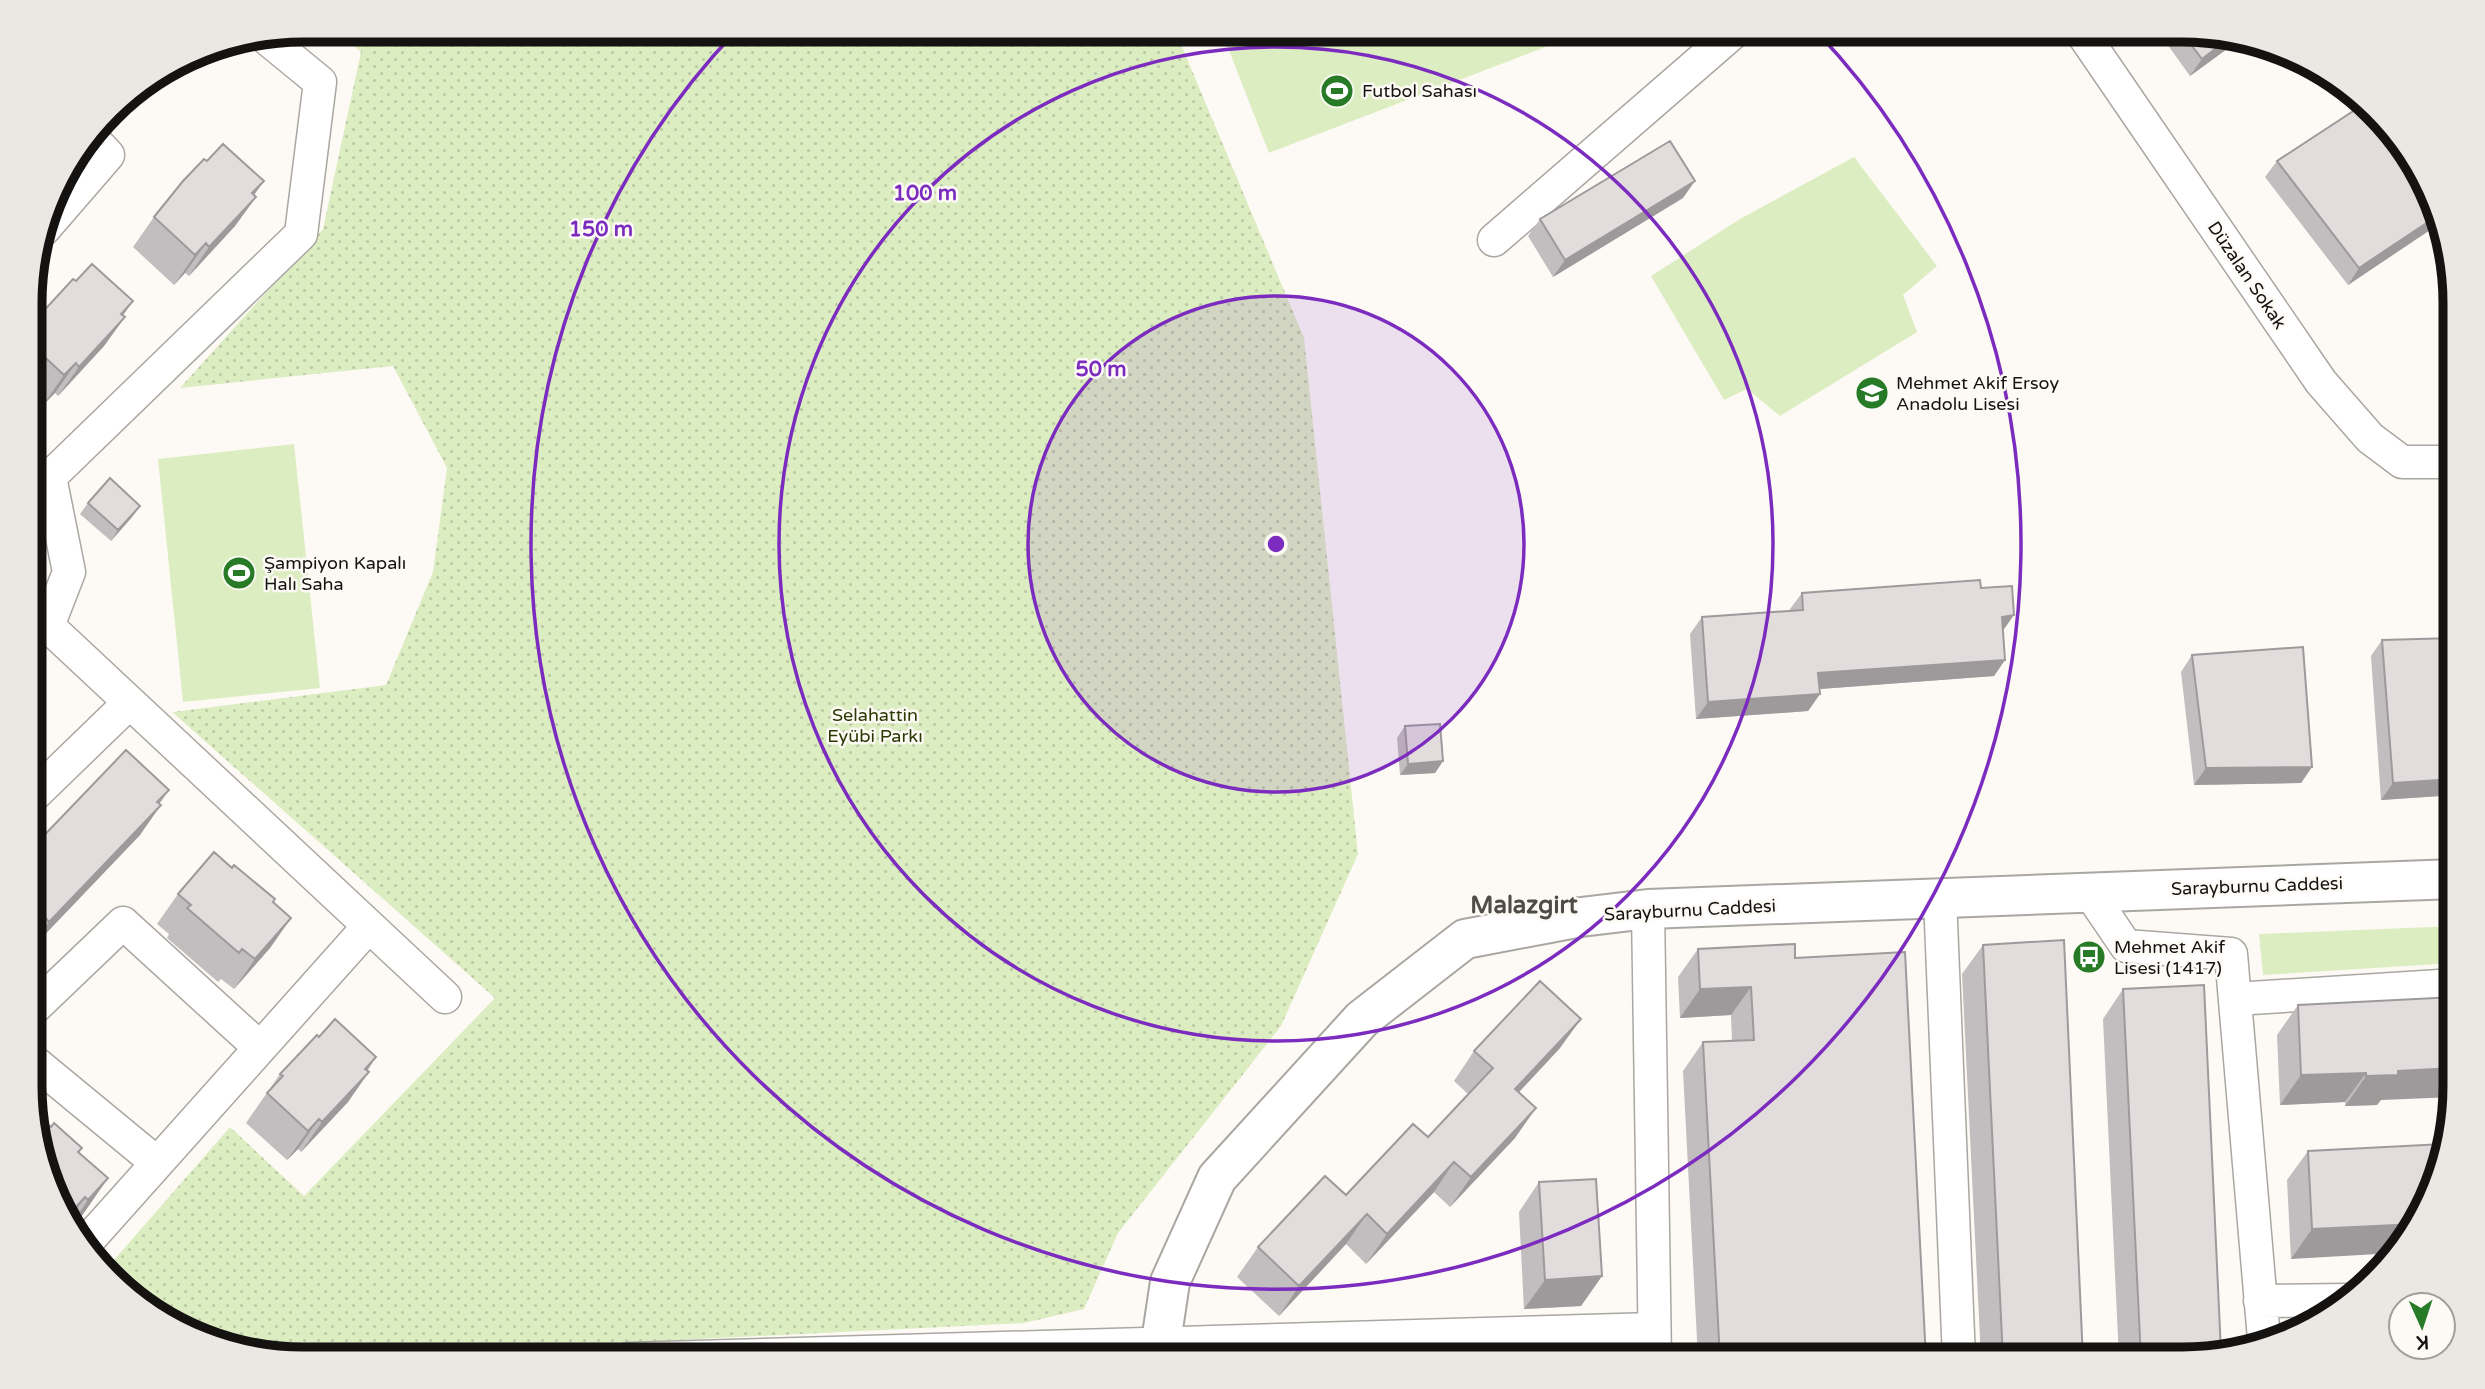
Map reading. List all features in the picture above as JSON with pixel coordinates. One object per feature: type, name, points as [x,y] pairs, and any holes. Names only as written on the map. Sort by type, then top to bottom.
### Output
[{"type":"street","points":[[1494,240],[1722,42]]},
{"type":"street","name":"Düzalan Sokak","points":[[2088,42],[2321,382],[2370,438],[2402,462],[2443,463]]},
{"type":"street","points":[[42,477],[301,234],[320,82],[273,44]]},
{"type":"street","points":[[59,212],[108,155],[97,143]]},
{"type":"street","points":[[42,481],[69,572],[48,626],[445,997]]},
{"type":"street","points":[[42,787],[130,702]]},
{"type":"street","name":"Sarayburnu Caddesi","points":[[1161,1347],[1170,1282],[1217,1178],[1362,1019],[1465,939],[1581,917],[1648,909],[2443,879]]},
{"type":"street","points":[[2090,892],[2126,946],[2231,954],[2263,1334]]},
{"type":"street","points":[[1940,898],[1959,1347]]},
{"type":"street","points":[[1408,1347],[1654,1344],[1648,909]]},
{"type":"street","points":[[42,1000],[123,923],[260,1048]]},
{"type":"street","points":[[91,1238],[369,926]]},
{"type":"street","points":[[2235,999],[2443,986]]},
{"type":"street","points":[[42,1068],[157,1163]]},
{"type":"street","points":[[2260,1301],[2320,1307]]},
{"type":"green space","name":"Selahattin Eyübi Parkı","points":[[349,42],[1180,42],[1304,338],[1358,854],[1281,1026],[1118,1233],[1084,1309],[1024,1323],[539,1347],[303,1347],[252,1342],[203,1327],[158,1303],[111,1263],[230,1127],[304,1196],[495,998],[172,712],[386,685],[433,572],[447,468],[393,366],[180,388],[323,229],[361,52]]},
{"type":"green space","name":"Futbol Sahası","points":[[1226,42],[1559,42],[1269,153]]},
{"type":"green space","points":[[1854,157],[1937,266],[1903,295],[1917,332],[1780,416],[1747,389],[1724,400],[1651,276],[1740,219]]},
{"type":"green space","name":"Şampiyon Kapalı Halı Saha","points":[[294,444],[320,688],[183,702],[158,459]]},
{"type":"green space","points":[[2443,926],[2443,964],[2263,975],[2259,934]]},
{"type":"building","points":[[2189,42],[2221,45],[2202,59]]},
{"type":"building","points":[[2356,109],[2367,118],[2399,158],[2416,188],[2430,221],[2359,268],[2277,161]]},
{"type":"building","points":[[1670,141],[1695,181],[1565,260],[1540,219]]},
{"type":"building","points":[[223,144],[264,181],[252,193],[256,197],[209,247],[206,243],[195,255],[154,217],[183,181]]},
{"type":"building","points":[[92,264],[133,301],[121,314],[125,317],[79,367],[76,363],[64,375],[42,354],[42,313],[73,279],[76,281]]},
{"type":"building","points":[[110,478],[140,506],[118,530],[88,503]]},
{"type":"building","points":[[1980,580],[1981,588],[2012,586],[2014,615],[2002,617],[2005,660],[1818,673],[1820,694],[1708,702],[1702,617],[1803,610],[1802,593]]},
{"type":"building","points":[[2443,638],[2443,780],[2393,783],[2382,640]]},
{"type":"building","points":[[2303,647],[2312,767],[2206,768],[2192,655]]},
{"type":"building","points":[[1440,724],[1443,761],[1408,764],[1405,726]]},
{"type":"building","points":[[126,750],[169,790],[157,802],[161,805],[49,922],[46,918],[42,922],[42,838]]},
{"type":"building","points":[[214,852],[275,899],[273,902],[291,918],[255,959],[242,949],[239,953],[187,908],[191,905],[178,894]]},
{"type":"building","points":[[2064,940],[2082,1347],[2002,1347],[1983,945]]},
{"type":"building","points":[[1795,944],[1795,958],[1905,952],[1925,1347],[1719,1347],[1703,1042],[1754,1040],[1751,987],[1700,989],[1698,949]]},
{"type":"building","points":[[1540,981],[1581,1019],[1515,1089],[1536,1108],[1471,1177],[1454,1162],[1387,1234],[1367,1214],[1299,1286],[1258,1247],[1325,1176],[1346,1195],[1413,1124],[1428,1137],[1493,1068],[1474,1051]]},
{"type":"building","points":[[2204,985],[2221,1344],[2140,1347],[2123,989]]},
{"type":"building","points":[[2443,998],[2443,1069],[2398,1071],[2398,1075],[2301,1075],[2298,1005]]},
{"type":"building","points":[[335,1019],[376,1057],[365,1069],[369,1072],[322,1122],[319,1119],[308,1131],[267,1093],[283,1076],[280,1074]]},
{"type":"building","points":[[44,1121],[51,1127],[54,1123],[82,1148],[78,1152],[108,1178],[88,1200],[85,1197],[74,1210],[56,1170]]},
{"type":"building","points":[[2436,1144],[2423,1186],[2403,1225],[2312,1229],[2308,1151]]},
{"type":"building","points":[[1596,1179],[1602,1276],[1545,1280],[1539,1182]]},
{"type":"place","name":"Futbol Sahası","points":[[1337,91]]},
{"type":"place","name":"Mehmet Akif Ersoy Anadolu Lisesi","points":[[1872,393]]},
{"type":"place","name":"Şampiyon Kapalı Halı Saha","points":[[239,573]]},
{"type":"place","name":"Mehmet Akif Lisesi (1417)","points":[[2089,957]]},
{"type":"district","name":"Malazgirt","points":[[1524,905]]}]
